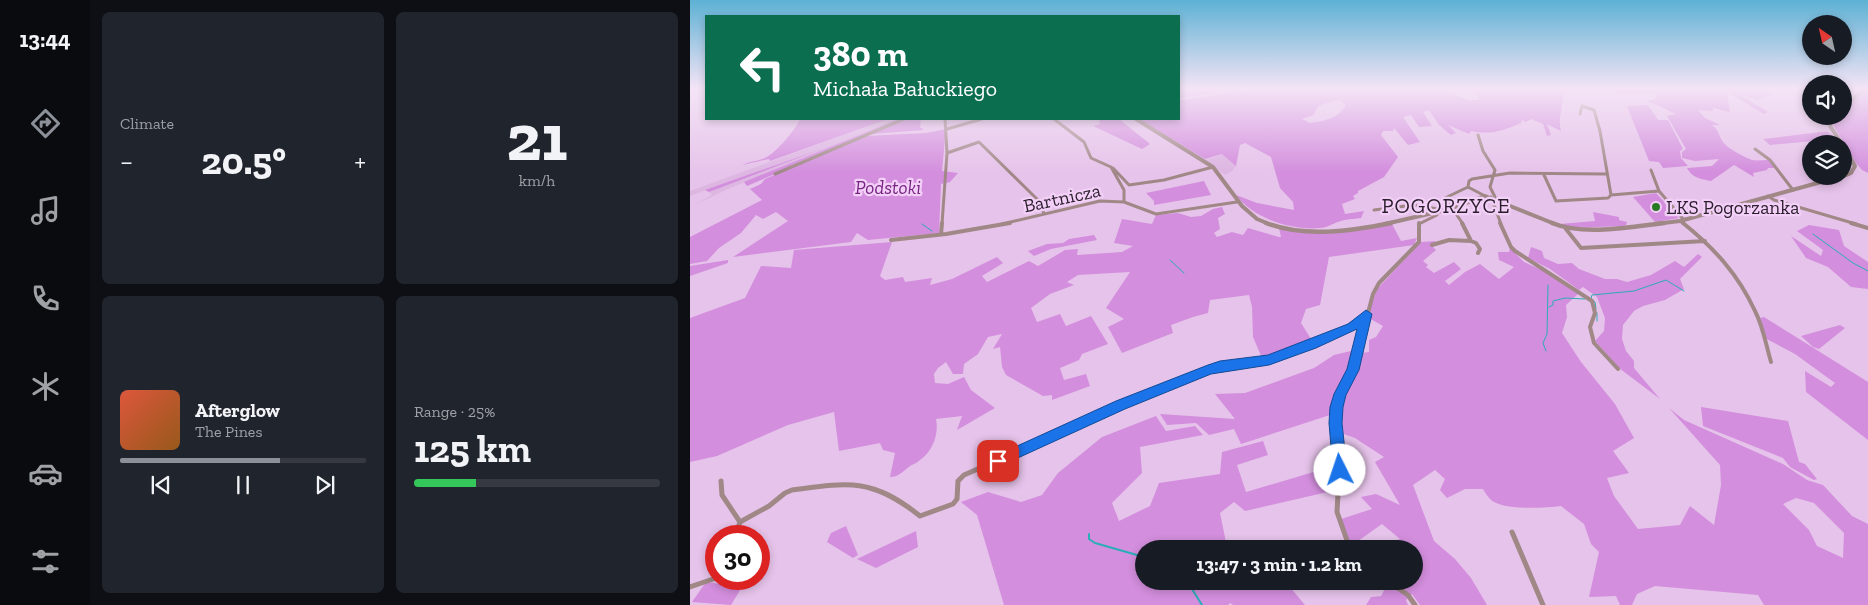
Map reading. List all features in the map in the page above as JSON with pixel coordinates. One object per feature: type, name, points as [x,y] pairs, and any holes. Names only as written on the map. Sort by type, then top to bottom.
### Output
[{"type":"street","points":[[1596,116],[1611,195]]},
{"type":"street","points":[[775,174],[902,120]]},
{"type":"street","points":[[941,234],[947,153],[945,120]]},
{"type":"street","points":[[947,128],[978,120]]},
{"type":"street","points":[[1055,120],[1084,142],[1092,159],[1111,167],[1128,185],[1164,180],[1214,167]]},
{"type":"street","points":[[1138,120],[1214,167],[1237,202],[1267,223],[1310,231],[1354,230],[1437,212],[1485,196]]},
{"type":"street","points":[[1478,135],[1483,151],[1495,170],[1490,187],[1494,210],[1515,252],[1550,272],[1592,301],[1595,313],[1590,327],[1594,343],[1618,369]]},
{"type":"street","points":[[947,153],[979,142],[1040,202],[1044,214]]},
{"type":"street","points":[[1755,149],[1773,164],[1793,190]]},
{"type":"street","points":[[1111,167],[1124,190],[1124,202]]},
{"type":"street","points":[[1651,170],[1659,191],[1682,220],[1732,269],[1757,315],[1771,362]]},
{"type":"street","points":[[1468,187],[1469,181],[1472,179],[1510,173],[1544,175],[1547,173],[1606,174]]},
{"type":"street","points":[[1544,175],[1556,201],[1608,198],[1611,195],[1659,191]]},
{"type":"street","points":[[1468,187],[1512,208],[1566,228],[1634,227],[1682,220],[1811,185]]},
{"type":"street","points":[[1468,187],[1445,198],[1471,241]]},
{"type":"street","points":[[1768,196],[1774,200],[1868,228]]},
{"type":"street","name":"Bartnicza","points":[[891,240],[1016,222],[1100,201],[1124,202],[1156,214],[1237,202]]},
{"type":"street","points":[[1374,210],[1414,205],[1444,210]]},
{"type":"street","points":[[1346,540],[1337,512],[1340,457],[1336,407],[1340,394],[1353,370],[1366,314],[1373,294],[1379,283],[1419,242],[1419,222],[1437,215],[1437,212]]},
{"type":"street","points":[[1566,228],[1581,248],[1705,241]]},
{"type":"street","points":[[1432,245],[1449,240],[1471,241],[1476,243],[1480,249],[1478,253]]},
{"type":"street","points":[[739,525],[740,522],[769,506],[785,493],[792,490],[840,483],[856,484],[897,498],[917,515],[923,515],[953,504],[957,499],[958,481],[964,475],[1120,405],[1208,370],[1220,366],[1269,360],[1312,344],[1352,327],[1366,314]]},
{"type":"street","points":[[721,481],[722,495],[740,522]]},
{"type":"street","points":[[1512,532],[1543,605]]},
{"type":"street","points":[[690,587],[705,582]]},
{"type":"street","points":[[1400,590],[1408,595],[1416,605]]},
{"type":"shaded area","points":[[885,120],[896,120],[728,189],[690,207],[712,195],[709,192],[719,188],[717,186],[690,196],[690,191]]},
{"type":"shaded area","points":[[1223,154],[1236,166],[1225,175],[1206,160]]},
{"type":"green space","points":[[1180,116],[1310,116],[1302,119],[1310,123],[1334,116],[1406,116],[1403,117],[1420,142],[1408,145],[1394,128],[1393,131],[1383,131],[1381,135],[1398,157],[1384,177],[1358,191],[1353,196],[1355,199],[1342,204],[1345,214],[1364,211],[1361,218],[1344,220],[1322,228],[1297,227],[1274,221],[1252,210],[1236,195],[1257,203],[1294,210],[1293,202],[1280,188],[1271,157],[1245,143],[1240,145],[1236,166],[1222,154],[1205,159],[1141,120],[1180,120]]},
{"type":"green space","points":[[1412,116],[1426,116],[1432,126],[1419,127]]},
{"type":"green space","points":[[1433,116],[1560,116],[1561,131],[1547,124],[1551,135],[1547,136],[1543,124],[1531,119],[1526,122],[1522,120],[1521,123],[1502,130],[1484,133],[1471,131],[1469,134],[1448,125],[1456,133],[1451,135],[1439,125]]},
{"type":"green space","points":[[1631,116],[1655,116],[1658,120],[1668,120],[1683,149],[1680,151],[1681,158],[1688,166],[1663,168],[1659,162],[1649,161]]},
{"type":"green space","points":[[1667,116],[1703,116],[1720,125],[1712,125],[1728,147],[1752,160],[1769,160],[1776,168],[1768,168],[1767,170],[1753,173],[1754,177],[1734,165],[1711,181],[1697,178],[1687,168],[1712,166],[1719,159],[1695,161],[1682,158],[1682,152],[1686,149]]},
{"type":"green space","points":[[1852,116],[1868,116],[1868,173],[1862,170],[1852,156],[1852,135],[1839,135],[1833,125],[1852,125]]},
{"type":"green space","points":[[799,120],[885,120],[770,161],[769,159],[742,165],[769,156],[795,128]]},
{"type":"green space","points":[[896,120],[900,120],[747,186],[744,182]]},
{"type":"green space","points":[[905,120],[921,120],[920,127],[924,130],[870,134]]},
{"type":"green space","points":[[1099,120],[1120,120],[1150,144],[1142,149],[1093,126],[1100,124]]},
{"type":"green space","name":"Podstoki","points":[[946,129],[942,171],[958,173],[950,182],[941,184],[939,233],[868,240],[857,233],[851,242],[733,257],[788,221],[776,212],[763,219],[756,215],[741,233],[719,248],[707,261],[690,264],[690,237],[762,200],[750,189],[761,184],[765,179],[865,136],[926,133]]},
{"type":"green space","points":[[1820,132],[1828,132],[1831,135],[1802,135],[1802,142],[1770,145],[1763,139]]},
{"type":"green space","points":[[827,147],[709,192],[705,190]]},
{"type":"green space","points":[[1204,181],[1211,195],[1154,205],[1154,201],[1146,193]]},
{"type":"green space","name":"LKS Pogorzanka","points":[[1656,193],[1679,218],[1655,222],[1633,197]]},
{"type":"green space","points":[[1222,207],[1225,214],[1218,218],[1220,229],[1214,233],[1217,237],[1232,232],[1243,235],[1248,228],[1281,237],[1279,228],[1311,233],[1392,224],[1401,241],[1417,238],[1414,245],[1329,257],[1320,305],[1306,309],[1301,323],[1313,342],[1270,358],[1262,358],[1253,337],[1252,307],[1249,295],[1210,300],[1208,313],[1171,325],[1173,333],[1122,353],[1108,327],[1124,319],[1106,308],[1130,272],[1078,275],[1067,282],[1074,285],[1050,294],[1031,308],[1037,322],[1060,314],[1066,326],[1091,316],[1108,344],[1082,354],[1079,360],[1060,368],[1064,380],[1086,374],[1090,386],[1052,400],[1052,395],[1043,396],[1006,375],[1002,367],[1000,347],[993,349],[1002,334],[988,337],[978,354],[964,364],[963,374],[953,374],[946,362],[934,374],[935,383],[948,384],[964,377],[971,390],[995,408],[957,430],[962,416],[936,419],[937,430],[932,447],[919,461],[896,476],[890,477],[895,453],[883,450],[880,443],[839,451],[834,412],[788,425],[717,456],[690,462],[690,318],[745,298],[761,266],[791,268],[794,250],[892,242],[880,276],[885,280],[903,277],[905,282],[932,278],[930,285],[952,279],[997,257],[1003,263],[982,276],[987,282],[1029,261],[1038,266],[1065,250],[1078,249],[1077,255],[1122,252],[1133,246],[1114,243],[1122,219],[1152,224],[1156,215],[1178,213],[1191,217],[1201,216],[1213,209]]},
{"type":"green space","points":[[1593,212],[1619,217],[1619,220],[1627,222],[1626,225],[1572,228],[1560,224],[1595,221]]},
{"type":"green space","points":[[1809,225],[1839,230],[1844,246],[1868,262],[1868,289],[1851,287],[1828,267],[1806,258],[1791,236],[1821,256],[1823,250],[1797,231]]},
{"type":"green space","points":[[1094,235],[1097,240],[1051,249],[1034,256],[1028,251],[1047,244],[1063,243],[1069,239]]},
{"type":"green space","points":[[1436,241],[1431,245],[1436,250],[1423,261],[1428,265],[1426,267],[1434,273],[1454,262],[1461,269],[1445,281],[1449,285],[1465,272],[1480,264],[1499,279],[1514,267],[1499,260],[1498,252],[1509,252],[1510,248],[1524,262],[1544,271],[1578,294],[1566,305],[1567,317],[1562,333],[1581,362],[1615,404],[1634,438],[1613,451],[1629,473],[1607,478],[1614,496],[1638,529],[1680,525],[1690,506],[1714,525],[1721,485],[1720,465],[1669,408],[1684,420],[1783,464],[1807,480],[1823,485],[1852,516],[1868,524],[1868,605],[1764,605],[1758,595],[1655,586],[1637,594],[1632,605],[1620,605],[1616,596],[1589,597],[1599,552],[1591,544],[1584,524],[1561,506],[1513,507],[1496,503],[1490,499],[1483,489],[1465,489],[1447,498],[1440,490],[1445,479],[1435,470],[1413,485],[1434,541],[1455,559],[1471,578],[1487,605],[1420,605],[1412,594],[1406,600],[1408,605],[1366,605],[1371,597],[1381,596],[1384,590],[1423,590],[1423,540],[1397,540],[1400,539],[1382,524],[1359,540],[1349,540],[1341,519],[1372,509],[1361,497],[1376,494],[1400,505],[1375,462],[1384,457],[1355,438],[1338,432],[1342,393],[1352,378],[1358,356],[1361,353],[1369,352],[1369,340],[1376,337],[1383,326],[1367,317],[1377,289],[1421,242]],"holes":[[[1796,498],[1814,503],[1844,533],[1843,558],[1817,546],[1809,530],[1783,504]]]},
{"type":"green space","points":[[1531,247],[1542,251],[1544,258],[1558,264],[1572,263],[1579,269],[1605,279],[1617,279],[1627,282],[1651,275],[1675,261],[1684,267],[1698,254],[1702,257],[1680,279],[1684,289],[1665,300],[1643,306],[1634,311],[1623,325],[1622,339],[1626,351],[1634,361],[1634,368],[1660,399],[1619,368],[1595,341],[1604,331],[1605,318],[1597,297],[1583,287],[1579,290],[1550,269],[1528,258]]},
{"type":"green space","points":[[728,260],[728,263],[690,276],[690,266]]},
{"type":"green space","points":[[1764,317],[1868,382],[1868,440],[1806,392],[1805,371],[1831,387],[1835,383],[1795,354],[1765,338],[1760,318]]},
{"type":"green space","points":[[1840,325],[1845,328],[1819,349],[1813,347],[1801,336]]},
{"type":"green space","points":[[1355,350],[1351,369],[1345,383],[1336,394],[1333,414],[1241,444],[1234,429],[1209,435],[1196,423],[1167,425],[1160,414],[1235,419],[1215,394],[1245,393],[1314,368],[1334,355]]},
{"type":"green space","points":[[1701,407],[1788,421],[1799,462],[1805,464],[1817,479],[1814,480],[1790,467],[1783,458],[1703,426]]},
{"type":"green space","points":[[1156,416],[1166,431],[1195,426],[1203,435],[1140,447],[1142,473],[1112,503],[1119,521],[1150,506],[1159,483],[1220,474],[1222,452],[1263,441],[1268,455],[1237,465],[1246,492],[1337,465],[1332,491],[1245,511],[1234,502],[1220,513],[1226,540],[1135,540],[1135,590],[1292,590],[1305,605],[1233,605],[1230,603],[1228,605],[1004,605],[977,515],[961,502],[988,492],[1021,502],[1042,495],[1058,473],[1102,437]]},
{"type":"green space","points":[[846,526],[858,555],[853,558],[827,542],[831,533]]},
{"type":"green space","points":[[916,531],[918,547],[876,568],[857,559]]},
{"type":"green space","points":[[705,583],[705,590],[740,590],[731,605],[692,602]]},
{"type":"waterway","points":[[922,224],[932,231]]},
{"type":"waterway","points":[[1813,234],[1853,263],[1868,271]]},
{"type":"waterway","points":[[1170,260],[1184,273]]},
{"type":"waterway","points":[[1596,309],[1595,302],[1591,298],[1592,295],[1634,291],[1666,280],[1684,291]]},
{"type":"waterway","points":[[1546,351],[1543,343],[1547,334],[1548,285]]},
{"type":"waterway","points":[[1549,307],[1553,305],[1553,301],[1565,298],[1585,299]]},
{"type":"waterway","points":[[1597,313],[1597,321]]},
{"type":"waterway","points":[[1089,534],[1089,539],[1095,543],[1135,554]]},
{"type":"waterway","points":[[1193,590],[1202,605]]},
{"type":"place","name":"LKS Pogorzanka","points":[[1656,207]]},
{"type":"district","name":"POGORZYCE","points":[[1446,205]]},
{"type":"route","points":[[998,461],[1120,405],[1208,370],[1220,366],[1269,360],[1312,344],[1347,330],[1366,314],[1362,340],[1353,370],[1340,394],[1336,407],[1340,470]]}]
